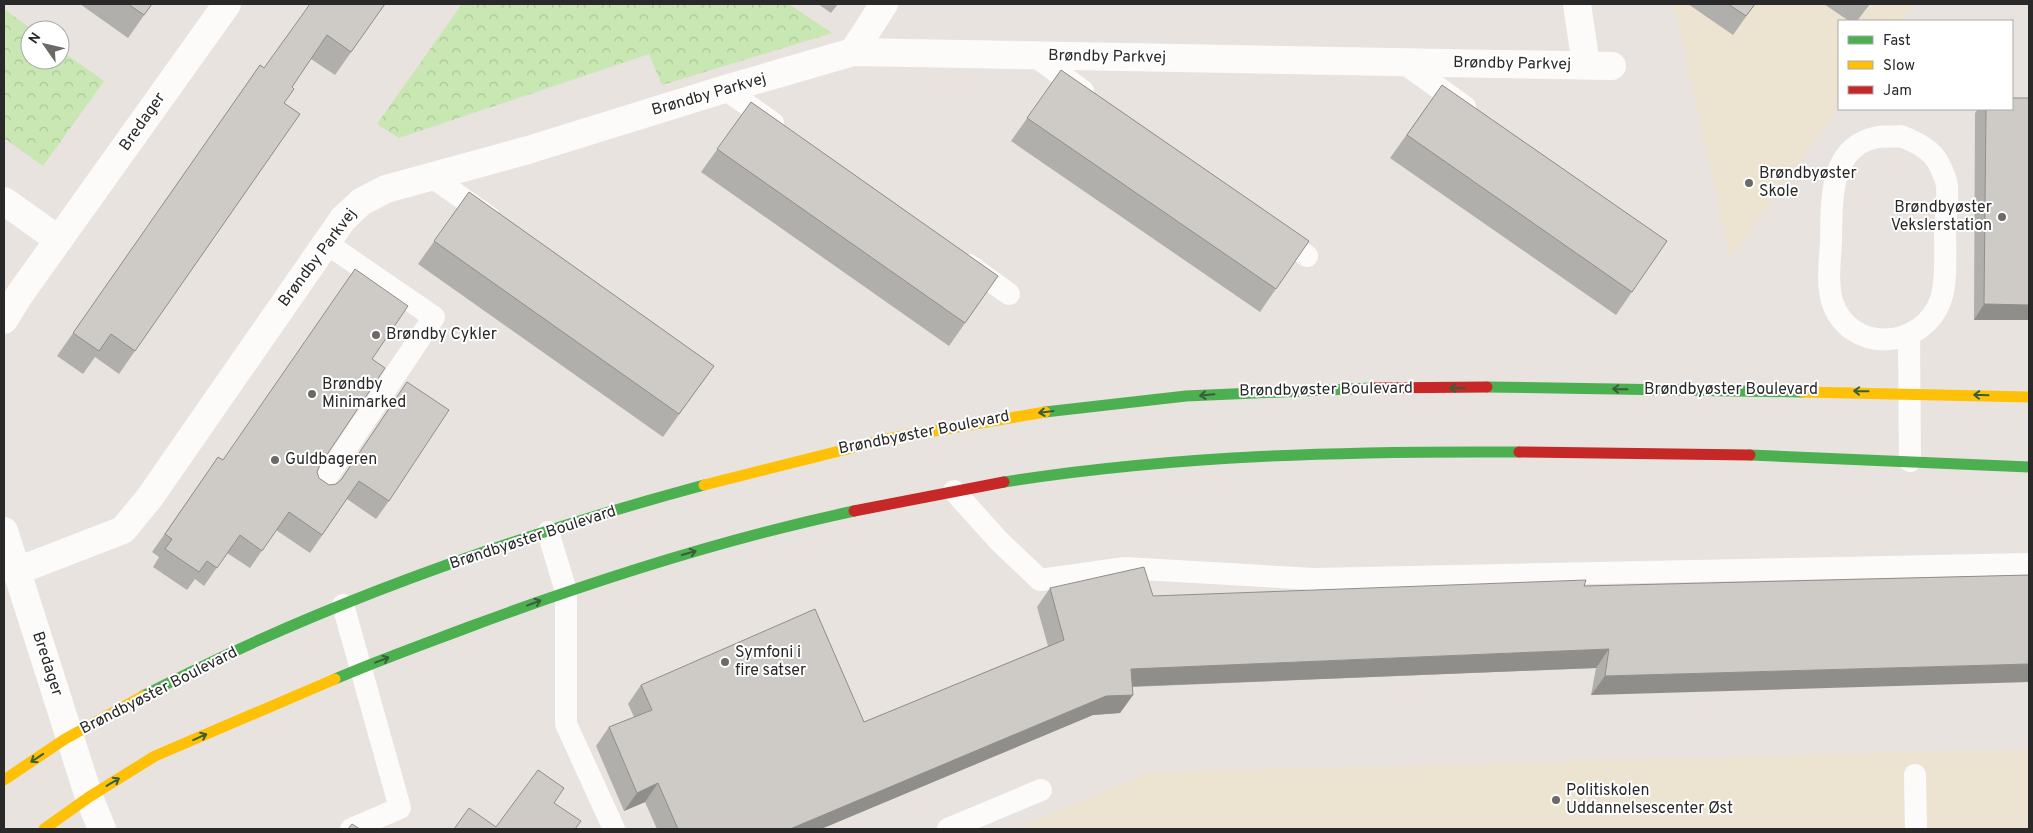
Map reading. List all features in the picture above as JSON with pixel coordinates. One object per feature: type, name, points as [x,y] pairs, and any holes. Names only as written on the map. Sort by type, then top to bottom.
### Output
[{"type":"street","name":"Bredager","points":[[4,320],[226,4]]},
{"type":"street","points":[[853,52],[884,4]]},
{"type":"street","name":"Brøndby Parkvej","points":[[17,571],[123,530],[150,497],[343,220],[361,202],[386,189],[528,150],[725,89],[853,52],[1599,66],[1577,4]]},
{"type":"street","points":[[4,201],[59,240]]},
{"type":"street","name":"Brøndbyøster Boulevard","points":[[4,780],[71,735],[238,650],[342,606],[455,563],[671,492],[788,460],[902,436],[1017,415],[1125,401],[1263,390],[1585,388],[1910,392],[2029,397]]},
{"type":"street","points":[[44,829],[89,797],[155,756],[360,668],[566,591],[683,554],[784,526],[954,491],[1130,465],[1245,456],[1370,451],[1718,454],[1910,460],[2029,467]]},
{"type":"street","name":"Bredager","points":[[4,531],[71,735],[89,797],[102,829]]},
{"type":"lane","points":[[1035,56],[1099,103]]},
{"type":"lane","points":[[1404,62],[1482,120]]},
{"type":"lane","points":[[725,89],[790,136]]},
{"type":"lane","points":[[1900,136],[1922,145],[1939,162],[1947,185],[1942,298],[1933,317],[1918,331],[1909,335],[1899,339],[1878,340],[1858,333],[1842,319],[1832,301],[1830,278],[1833,188],[1839,166],[1855,147],[1877,137],[1900,136]]},
{"type":"lane","points":[[432,177],[504,228]]},
{"type":"lane","points":[[1259,221],[1307,256]]},
{"type":"lane","points":[[318,490],[434,317],[326,243]]},
{"type":"lane","points":[[952,253],[1009,294]]},
{"type":"lane","points":[[1909,335],[1910,460]]},
{"type":"lane","points":[[954,491],[999,541],[1040,580],[1125,568],[1314,579],[2029,564]]},
{"type":"lane","points":[[548,532],[566,591],[566,724],[614,829]]},
{"type":"lane","points":[[342,606],[400,808],[351,829]]},
{"type":"lane","points":[[1915,774],[1916,829]]},
{"type":"lane","points":[[948,829],[1041,790]]},
{"type":"shaded area","name":"Brøndbyøster Skole","points":[[1674,4],[1914,4],[1902,20],[1838,20],[1838,108],[1730,259]]},
{"type":"shaded area","name":"Politiskolen Uddannelsescenter Øst","points":[[2029,749],[2029,829],[1014,829],[1151,772]]},
{"type":"green space","points":[[462,4],[789,4],[832,33],[662,85],[649,54],[399,138],[377,124]]},
{"type":"green space","points":[[4,9],[20,21],[20,70],[70,70],[70,57],[104,81],[43,166],[4,138]]},
{"type":"building","points":[[128,4],[152,4],[144,15]]},
{"type":"building","points":[[310,4],[385,4],[351,52],[327,35],[292,87],[294,89],[284,103],[300,114],[135,351],[111,334],[99,351],[73,333],[260,65],[264,68]]},
{"type":"building","points":[[1728,4],[1755,4],[1746,16]]},
{"type":"building","points":[[1061,70],[1309,241],[1276,289],[1027,118]]},
{"type":"building","points":[[1442,85],[1667,241],[1632,292],[1407,135]]},
{"type":"building","name":"Brøndbyøster Vekslerstation","points":[[2013,98],[2029,98],[2029,305],[1984,304],[1986,110],[2013,110]]},
{"type":"building","points":[[751,102],[998,276],[965,323],[717,149]]},
{"type":"building","points":[[469,192],[714,366],[679,414],[434,241]]},
{"type":"building","points":[[355,269],[408,306],[372,359],[385,368],[320,465],[317,472],[319,478],[329,485],[336,484],[341,480],[407,382],[449,410],[389,501],[359,481],[322,535],[289,512],[262,551],[240,535],[217,568],[207,561],[199,572],[165,549],[172,539],[165,534],[218,457],[223,460]]},
{"type":"building","points":[[1144,567],[1153,596],[1586,580],[1584,586],[2029,575],[2029,664],[1605,676],[1609,649],[1131,669],[1133,695],[1106,696],[790,829],[678,829],[658,783],[637,793],[609,727],[652,710],[641,685],[815,609],[864,722],[1064,640],[1050,588]]},
{"type":"building","points":[[538,770],[564,788],[554,803],[581,821],[575,829],[454,829],[469,808],[496,827]]},
{"type":"building","points":[[352,824],[360,829],[348,829]]},
{"type":"traffic: fast","points":[[1487,387],[1803,392]]},
{"type":"traffic: fast","points":[[1045,412],[1186,396],[1372,388]]},
{"type":"traffic: fast","points":[[1004,482],[1133,466],[1261,456],[1389,452],[1519,452]]},
{"type":"traffic: fast","points":[[1750,455],[2029,467]]},
{"type":"traffic: fast","points":[[143,696],[278,632],[418,576],[488,550],[560,527],[704,485]]},
{"type":"traffic: fast","points":[[335,679],[469,627],[612,577],[756,534],[854,511]]},
{"type":"traffic: slow","points":[[1803,392],[2029,397]]},
{"type":"traffic: slow","points":[[704,485],[887,439],[1045,412]]},
{"type":"traffic: slow","points":[[44,829],[89,797],[155,756],[335,679]]},
{"type":"traffic: slow","points":[[4,780],[65,739],[143,696]]},
{"type":"traffic: jam","points":[[1372,388],[1487,387]]},
{"type":"traffic: jam","points":[[1519,452],[1750,455]]},
{"type":"traffic: jam","points":[[854,511],[1004,482]]},
{"type":"place","name":"Brøndbyøster Skole","points":[[1749,183]]},
{"type":"place","name":"Brøndbyøster Vekslerstation","points":[[2002,217]]},
{"type":"place","name":"Brøndby Cykler","points":[[376,335]]},
{"type":"place","name":"Brøndby Minimarked","points":[[312,394]]},
{"type":"place","name":"Guldbageren","points":[[275,460]]},
{"type":"place","name":"Symfoni i fire satser","points":[[725,662]]},
{"type":"place","name":"Politiskolen Uddannelsescenter Øst","points":[[1556,800]]}]
